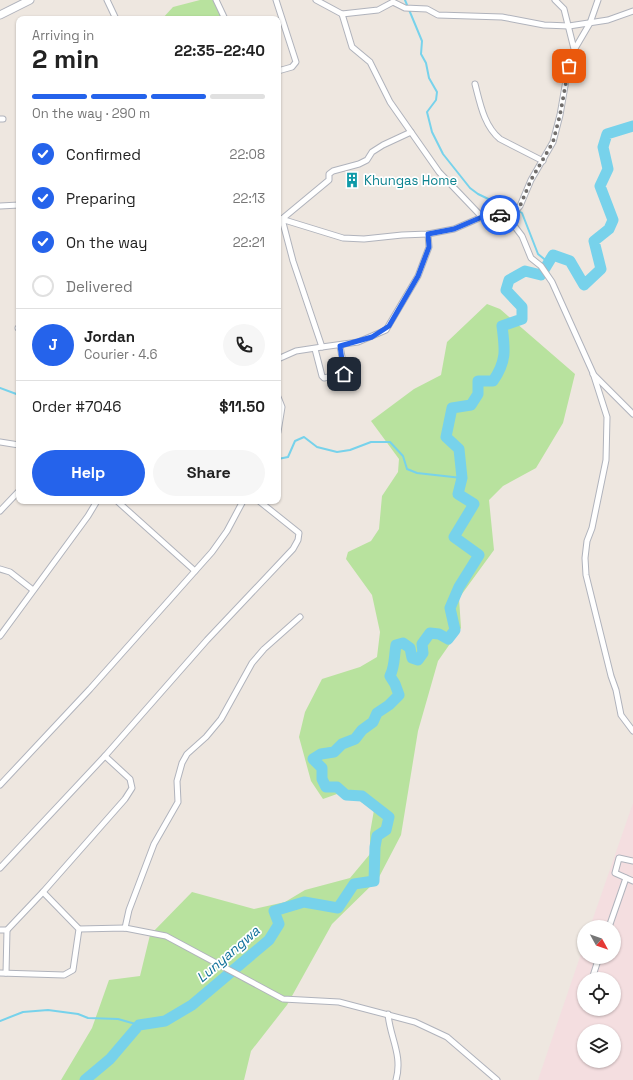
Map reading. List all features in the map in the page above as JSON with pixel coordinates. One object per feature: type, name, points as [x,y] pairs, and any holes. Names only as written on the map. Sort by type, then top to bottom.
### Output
[{"type":"street","points":[[0,15],[30,0]]},
{"type":"street","points":[[107,0],[115,16]]},
{"type":"street","points":[[216,0],[224,16]]},
{"type":"street","points":[[276,0],[296,62],[292,67],[281,70]]},
{"type":"street","points":[[316,0],[342,14],[378,10],[393,2],[408,8],[427,9],[438,15],[502,17],[538,25],[569,26],[590,23],[608,20],[633,11]]},
{"type":"street","points":[[555,0],[564,9],[574,48]]},
{"type":"street","points":[[509,219],[516,213],[520,206],[531,180],[543,161],[555,134],[565,90],[570,57],[590,23],[598,0]]},
{"type":"street","points":[[342,14],[350,45],[370,62],[390,102],[449,184],[482,217]]},
{"type":"street","points":[[475,84],[480,103],[494,134],[500,140],[543,161]]},
{"type":"street","points":[[281,217],[328,180],[329,174],[333,171],[359,164],[367,160],[372,152],[383,145],[411,132]]},
{"type":"street","points":[[0,206],[16,205]]},
{"type":"street","points":[[281,218],[344,238],[364,239],[428,234],[454,229],[482,217],[499,214],[509,219],[525,241],[531,258],[548,274],[593,373],[607,417],[608,444],[606,460],[592,528],[586,541],[586,575],[611,676],[616,690],[621,715],[633,730]]},
{"type":"street","points":[[281,221],[322,347]]},
{"type":"street","points":[[281,358],[296,351],[340,346],[372,337],[389,326],[418,276],[429,247],[428,234]]},
{"type":"street","points":[[315,349],[322,376],[324,378],[344,374],[340,346]]},
{"type":"street","points":[[593,373],[633,414]]},
{"type":"street","points":[[0,442],[16,445]]},
{"type":"street","points":[[0,511],[16,494]]},
{"type":"street","points":[[0,636],[95,504]]},
{"type":"street","points":[[120,504],[195,571]]},
{"type":"street","points":[[0,785],[95,683],[212,552],[227,531],[241,504]]},
{"type":"street","points":[[0,868],[105,756],[207,640],[290,552],[298,540],[296,530],[263,504]]},
{"type":"street","points":[[0,569],[10,572],[32,590]]},
{"type":"street","points":[[125,928],[129,910],[154,844],[178,802],[177,781],[182,762],[187,754],[206,737],[221,719],[252,663],[264,649],[300,617]]},
{"type":"street","points":[[79,929],[75,966],[70,973],[64,975],[3,973],[8,950],[7,930],[43,892],[125,799],[132,788],[130,779],[105,756]]},
{"type":"street","points":[[633,861],[620,857],[618,859],[615,873],[633,880]]},
{"type":"street","points":[[611,920],[626,878]]},
{"type":"street","points":[[43,892],[79,929],[125,928],[166,936],[283,999],[339,1002],[415,1022],[447,1037],[497,1080]]},
{"type":"street","points":[[0,930],[7,930]]},
{"type":"street","points":[[388,1014],[397,1050],[399,1070],[396,1080]]},
{"type":"shaded area","points":[[633,803],[633,1080],[538,1080],[578,964],[621,964],[621,920],[592,920]]},
{"type":"green space","points":[[200,0],[214,0],[222,16],[165,16],[173,7]]},
{"type":"green space","points":[[487,304],[500,309],[575,374],[563,423],[536,468],[503,486],[489,500],[494,550],[459,598],[461,628],[438,661],[418,731],[401,835],[378,879],[332,924],[287,1005],[251,1051],[244,1080],[61,1080],[92,1028],[109,980],[140,976],[150,935],[192,892],[254,909],[285,902],[305,890],[350,878],[370,854],[370,833],[374,810],[358,800],[337,794],[323,799],[311,781],[299,737],[305,712],[322,679],[360,667],[377,657],[380,632],[372,595],[346,559],[348,552],[371,541],[379,529],[382,496],[398,472],[399,459],[371,421],[414,389],[441,375],[447,342]]},
{"type":"waterway","points":[[405,0],[422,41],[421,54],[426,63],[429,78],[437,92],[436,100],[427,112],[432,132],[443,154],[470,188],[478,194],[503,206],[510,206],[522,213],[538,254],[549,263]]},
{"type":"waterway","name":"Lunyangwa","points":[[85,1080],[110,1059],[139,1025],[165,1021],[192,1005],[269,940],[279,924],[274,911],[304,902],[338,908],[354,884],[374,881],[375,847],[377,836],[386,830],[389,817],[362,796],[346,795],[337,787],[326,787],[322,779],[322,768],[313,759],[321,754],[334,752],[342,744],[355,739],[362,730],[373,722],[377,713],[389,705],[399,695],[390,676],[394,665],[396,645],[403,643],[410,648],[412,658],[418,660],[423,653],[422,644],[430,633],[439,634],[448,639],[455,630],[450,608],[459,587],[479,555],[454,537],[474,504],[458,494],[462,478],[459,449],[446,437],[452,408],[471,405],[478,394],[478,381],[493,381],[498,374],[504,355],[502,326],[522,319],[522,307],[506,290],[509,280],[525,271],[541,275],[553,255],[570,261],[584,285],[601,269],[594,241],[609,229],[613,220],[600,186],[608,169],[603,147],[607,134],[633,126]]},
{"type":"waterway","points":[[0,388],[16,394]]},
{"type":"waterway","points":[[281,458],[288,457],[295,441],[304,437],[317,447],[337,452],[350,450],[371,442],[390,442],[403,456],[407,469],[417,473],[462,478]]},
{"type":"waterway","points":[[0,1021],[23,1012],[48,1010],[78,1014],[88,1018],[118,1019],[139,1025]]},
{"type":"way so far","points":[[500,215],[509,219],[516,213],[531,180],[549,151],[560,115],[569,66]]},
{"type":"place","name":"Khungas Home","points":[[352,180]]},
{"type":"route","points":[[344,374],[340,346],[358,342],[386,330],[418,276],[429,247],[428,234],[454,229],[482,217],[494,214],[500,215]]}]
